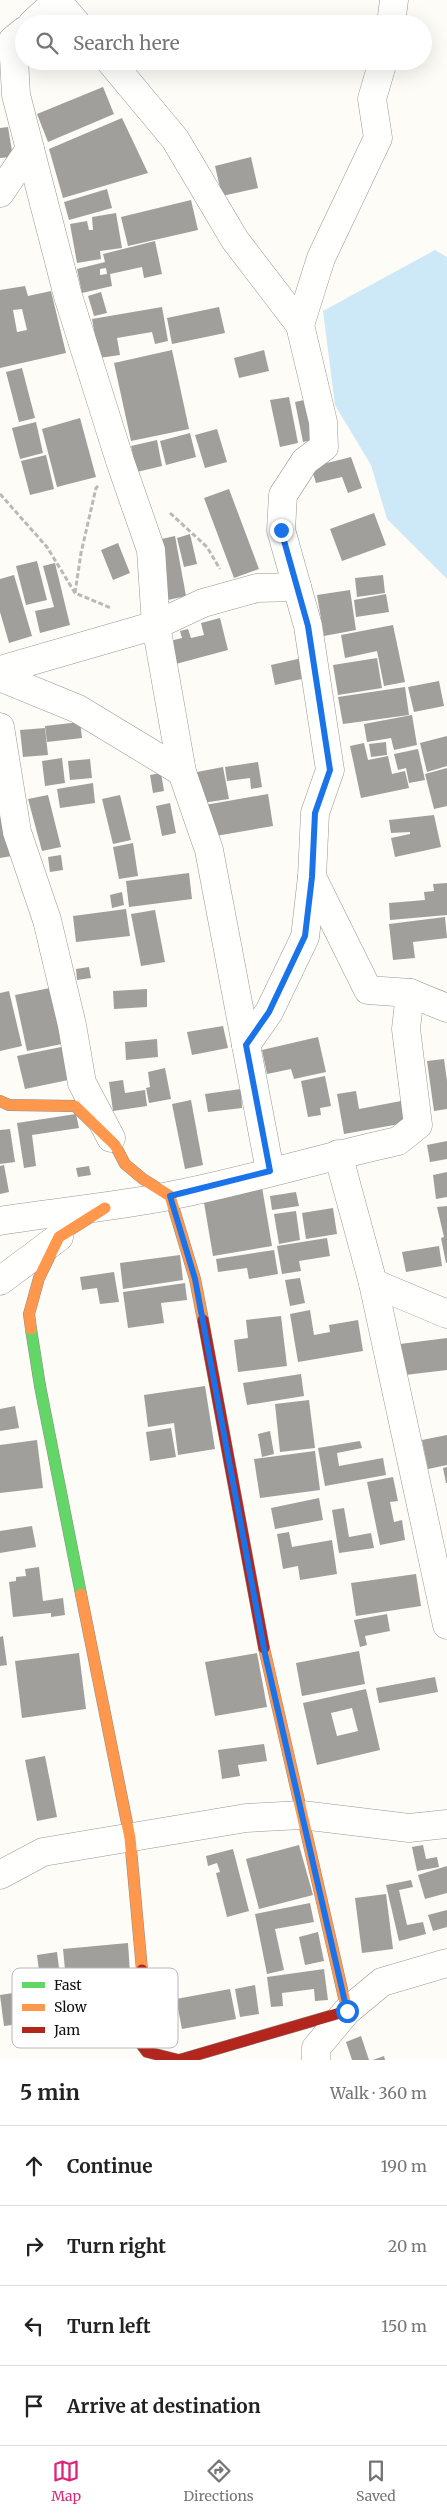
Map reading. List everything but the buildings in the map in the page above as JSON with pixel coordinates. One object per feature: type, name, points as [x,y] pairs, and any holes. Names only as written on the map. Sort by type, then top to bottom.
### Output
[{"type":"street","points":[[392,15],[394,0]]},
{"type":"street","points":[[41,15],[57,1],[70,15]]},
{"type":"street","points":[[16,70],[16,95],[68,296],[120,461],[151,550],[156,625],[182,772],[209,850],[270,1171]]},
{"type":"street","points":[[118,70],[176,139],[235,240],[300,325],[323,422],[324,447],[305,461],[283,495],[281,530],[308,626],[330,770],[315,813],[312,877],[305,936],[269,1012],[246,1045]]},
{"type":"street","points":[[300,325],[321,258],[378,138],[372,98],[381,70]]},
{"type":"street","points":[[0,194],[30,150]]},
{"type":"street","points":[[0,670],[156,625],[203,603],[234,594],[257,588],[297,587]]},
{"type":"street","points":[[0,677],[78,709],[182,772]]},
{"type":"street","points":[[0,726],[17,832],[47,920],[72,1025],[82,1083],[125,1164],[143,1179],[170,1196],[195,1279],[265,1654],[347,2011]]},
{"type":"street","points":[[312,877],[368,990],[410,993],[447,1008]]},
{"type":"street","points":[[0,1221],[53,1212],[105,1208],[170,1196],[398,1141],[418,1125],[406,1029],[410,993]]},
{"type":"street","points":[[0,1101],[9,1105],[75,1106],[115,1146]]},
{"type":"street","points":[[338,1154],[373,1283],[447,1626]]},
{"type":"street","points":[[0,1281],[59,1237],[105,1208]]},
{"type":"street","points":[[59,1237],[39,1278],[29,1314],[40,1386],[130,1838],[142,1968]]},
{"type":"street","points":[[373,1283],[447,1314]]},
{"type":"street","points":[[0,1875],[43,1852],[246,1818],[302,1815],[409,1828],[447,1824]]},
{"type":"street","points":[[316,2060],[316,2048],[347,2011],[382,1982],[447,1963]]},
{"type":"street","points":[[144,2048],[147,2052],[179,2060],[347,2011]]},
{"type":"path","points":[[75,593],[81,553],[96,488],[120,461]]},
{"type":"path","points":[[0,494],[47,547],[75,593],[156,625]]},
{"type":"path","points":[[162,507],[207,547],[234,594]]},
{"type":"water","points":[[435,250],[447,257],[447,579],[387,519],[371,465],[335,405],[323,311]]},
{"type":"traffic: fast","points":[[31,1329],[40,1386],[81,1594]]},
{"type":"traffic: slow","points":[[0,1101],[9,1105],[75,1106],[115,1145],[125,1164],[143,1179],[170,1196],[195,1279],[203,1320]]},
{"type":"traffic: slow","points":[[31,1329],[29,1314],[39,1278],[59,1237],[105,1208]]},
{"type":"traffic: slow","points":[[81,1594],[130,1838],[142,1968]]},
{"type":"traffic: slow","points":[[264,1648],[347,2011],[340,2013]]},
{"type":"traffic: jam","points":[[203,1320],[264,1648]]},
{"type":"traffic: jam","points":[[179,2060],[340,2013]]},
{"type":"traffic: jam","points":[[144,2048],[147,2052],[179,2060]]},
{"type":"route","points":[[281,530],[308,626],[330,770],[315,813],[312,877],[305,936],[269,1012],[246,1045],[270,1171],[170,1196],[195,1279],[265,1654],[347,2011]]}]
